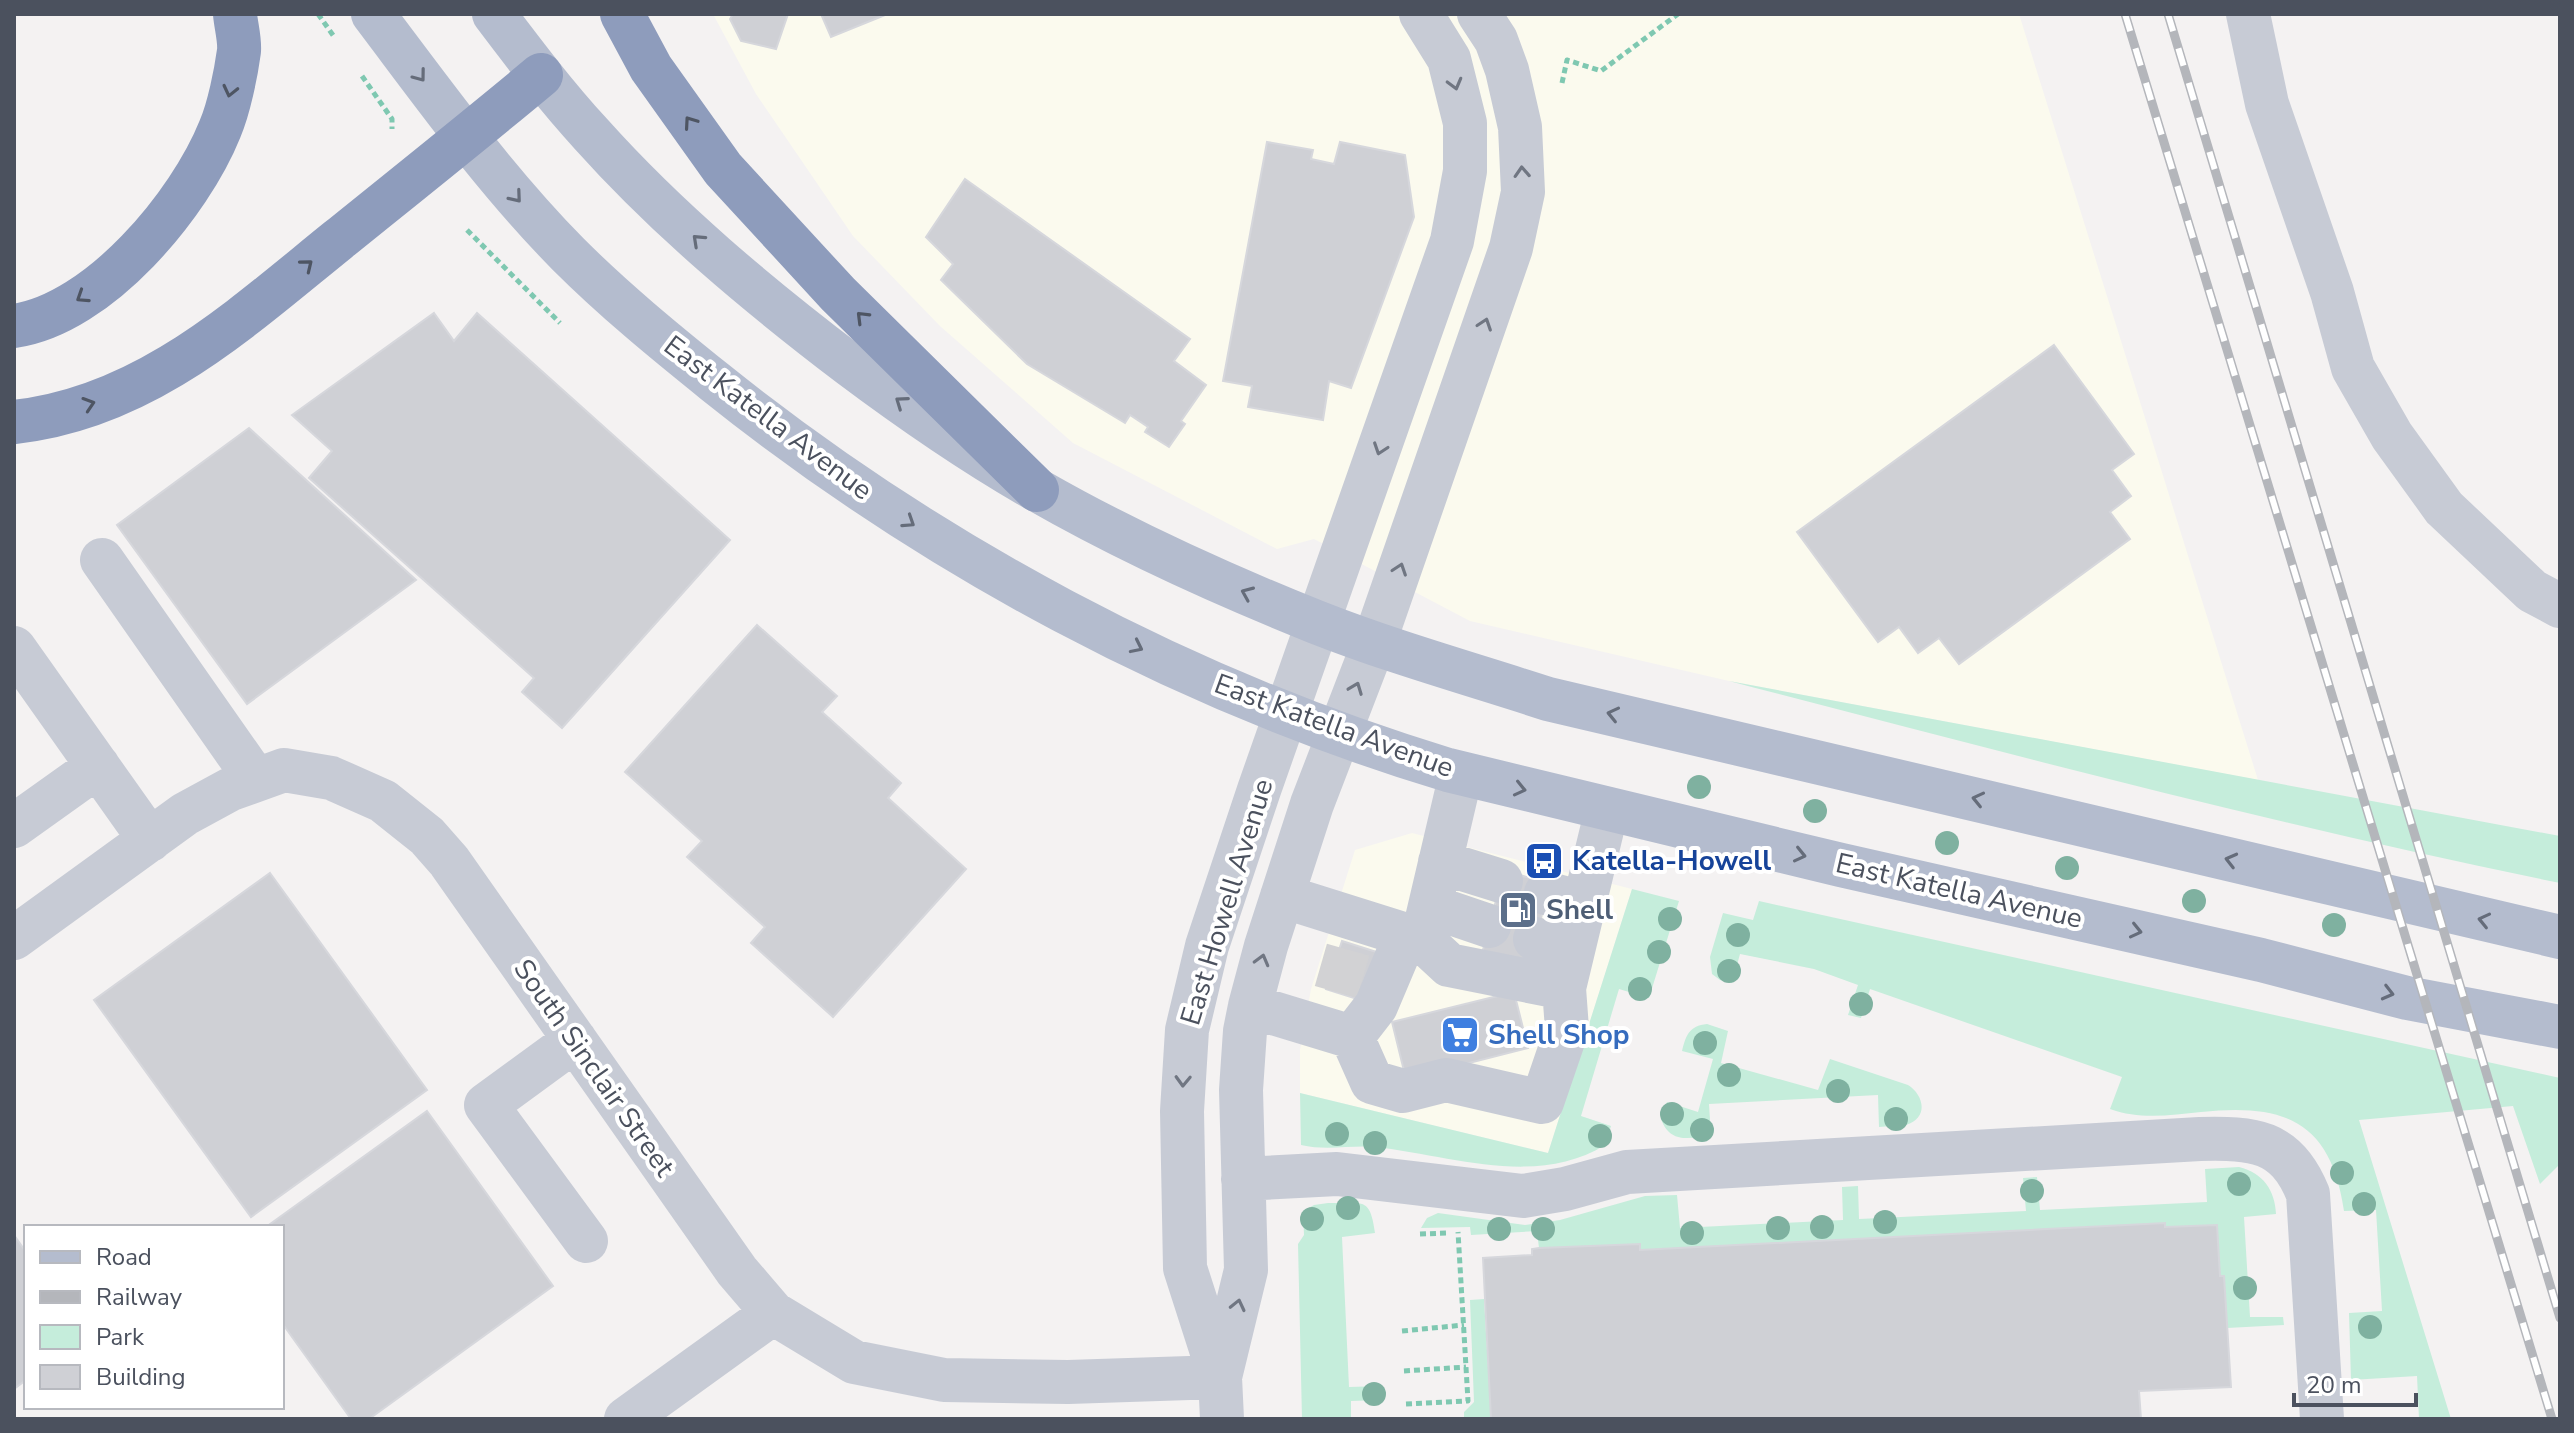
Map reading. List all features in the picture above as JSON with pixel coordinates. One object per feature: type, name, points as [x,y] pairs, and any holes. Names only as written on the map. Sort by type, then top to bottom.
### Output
[{"type":"highway","points":[[14,326],[31,323],[81,299],[129,262],[191,187],[221,127],[239,48],[235,14]]},
{"type":"highway","points":[[622,14],[651,68],[723,169],[838,294],[1037,490]]},
{"type":"highway","points":[[14,422],[41,419],[111,397],[172,368],[237,321],[541,75]]},
{"type":"main road","name":"East Katella Avenue","points":[[373,14],[466,138],[525,208],[606,290],[666,343],[802,450],[932,537],[1114,636],[1286,713],[1392,753],[1461,774],[2261,960],[2407,998],[2560,1027]]},
{"type":"main road","points":[[494,14],[541,75],[622,167],[759,294],[912,410],[1037,490],[1171,559],[1318,623],[1419,660],[1548,699],[2560,937]]},
{"type":"street","name":"East Howell Avenue","points":[[1221,1398],[1185,1268],[1182,1111],[1187,1030],[1207,946],[1452,241],[1465,171],[1465,123],[1449,59],[1421,14]]},
{"type":"street","name":"East Howell Avenue","points":[[1221,1398],[1246,1270],[1241,1090],[1250,1006],[1282,896],[1374,643],[1511,248],[1523,192],[1520,127],[1507,70],[1496,40],[1479,14]]},
{"type":"street","points":[[2248,14],[2267,104],[2332,292],[2353,368],[2392,436],[2444,508],[2532,591],[2560,606]]},
{"type":"street","points":[[102,560],[256,780]]},
{"type":"street","points":[[14,648],[150,840]]},
{"type":"street","points":[[14,826],[98,766]]},
{"type":"street","name":"South Sinclair Street","points":[[14,938],[150,840],[231,789],[284,770],[331,778],[383,801],[427,836],[449,861],[737,1271],[773,1313],[854,1362],[944,1380],[1068,1382],[1221,1398]]},
{"type":"street","points":[[1250,1006],[1338,1020],[1376,1006],[1419,927],[1440,862],[1461,774]]},
{"type":"street","points":[[1338,1020],[1372,1082],[1403,1091],[1446,1080],[1542,1102],[1567,1029],[1558,959],[1566,899],[1607,809]]},
{"type":"street","points":[[1440,862],[1501,881]]},
{"type":"street","points":[[1282,896],[1353,931],[1489,926]]},
{"type":"street","points":[[1419,927],[1449,965],[1558,959]]},
{"type":"street","points":[[575,1040],[486,1105],[586,1241]]},
{"type":"street","points":[[1243,1179],[1337,1174],[1523,1196],[1547,1194],[1627,1172],[2241,1138],[2274,1147],[2285,1156],[2295,1167],[2308,1194],[2322,1419]]},
{"type":"street","points":[[644,1414],[773,1313]]},
{"type":"path","points":[[1562,83],[1567,60],[1601,71],[1678,14]]},
{"type":"path","points":[[467,230],[560,323]]},
{"type":"path","points":[[1406,1404],[1468,1401],[1459,1232],[1420,1234]]},
{"type":"path","points":[[1402,1331],[1464,1325]]},
{"type":"path","points":[[1404,1371],[1466,1367]]},
{"type":"shaded area","points":[[713,14],[2019,14],[2258,780],[1729,681],[1470,621],[1314,539],[1277,549],[1073,443],[940,326],[853,236],[756,94]]},
{"type":"shaded area","points":[[1412,833],[1632,889],[1548,1153],[1300,1093],[1300,1050],[1311,989],[1355,850]]},
{"type":"green space","points":[[1729,681],[2560,836],[2560,883],[2247,813]]},
{"type":"green space","points":[[1632,889],[1679,901],[1649,998],[1619,989],[1581,1116],[1611,1126],[1605,1145],[1578,1158],[1550,1165],[1521,1167],[1375,1147],[1320,1148],[1301,1145],[1300,1093],[1548,1153]]},
{"type":"green space","points":[[1759,901],[2560,1078],[2560,1164],[2540,1184],[2513,1106],[2359,1120],[2451,1419],[2419,1419],[2417,1376],[2351,1380],[2349,1313],[2382,1311],[2376,1210],[2344,1211],[2338,1181],[2328,1157],[2315,1138],[2300,1125],[2257,1111],[2156,1116],[2133,1115],[2110,1109],[2122,1077],[1870,989],[1861,1018],[1848,1015],[1858,985],[1814,969],[1740,954],[1732,983],[1720,980],[1712,974],[1710,957],[1723,913],[1753,920]]},
{"type":"green space","points":[[1707,1024],[1728,1031],[1721,1063],[1818,1090],[1830,1059],[1908,1085],[1918,1094],[1921,1112],[1906,1125],[1879,1127],[1878,1095],[1709,1104],[1711,1136],[1675,1136],[1661,1119],[1667,1102],[1698,1112],[1713,1059],[1682,1051],[1689,1032]]},
{"type":"green space","points":[[2239,1167],[2255,1174],[2266,1184],[2273,1197],[2276,1214],[2244,1217],[2250,1317],[2283,1317],[2284,1325],[2227,1328],[2217,1225],[2165,1227],[2164,1223],[1640,1250],[1639,1244],[1539,1248],[1537,1231],[1471,1235],[1470,1227],[1421,1228],[1427,1218],[1438,1213],[1525,1225],[1560,1220],[1645,1196],[1677,1195],[1680,1228],[1843,1220],[1842,1187],[1858,1186],[1859,1219],[2026,1211],[2023,1178],[2037,1177],[2040,1210],[2207,1202],[2205,1169]]},
{"type":"green space","points":[[1328,1203],[1362,1204],[1367,1207],[1373,1221],[1375,1233],[1342,1237],[1349,1387],[1381,1386],[1382,1400],[1351,1401],[1351,1419],[1302,1419],[1298,1244],[1304,1235],[1303,1211]]},
{"type":"green space","points":[[1484,1299],[1491,1419],[1464,1419],[1464,1412],[1474,1402],[1470,1300]]},
{"type":"building","points":[[733,14],[788,14],[776,49],[741,41],[730,19]]},
{"type":"building","points":[[821,14],[885,14],[885,15],[831,37]]},
{"type":"building","points":[[1267,142],[1313,150],[1311,159],[1334,164],[1340,142],[1405,155],[1414,217],[1351,388],[1329,381],[1323,420],[1248,407],[1252,386],[1223,381]]},
{"type":"building","points":[[965,179],[1190,339],[1174,361],[1206,385],[1181,421],[1185,424],[1169,447],[1145,432],[1148,427],[1130,415],[1125,423],[1027,364],[941,280],[953,264],[926,237]]},
{"type":"building","points":[[434,313],[454,341],[477,313],[730,540],[562,728],[522,692],[534,678],[309,478],[332,451],[292,415]]},
{"type":"building","points":[[2054,345],[2134,454],[2112,470],[2131,496],[2110,512],[2130,539],[1959,664],[1939,638],[1918,653],[1899,627],[1878,642],[1797,532]]},
{"type":"building","points":[[249,428],[416,580],[247,704],[117,525]]},
{"type":"building","points":[[757,625],[837,696],[822,712],[901,783],[888,798],[966,869],[833,1017],[751,943],[765,927],[687,857],[702,841],[625,772]]},
{"type":"building","name":"Shell","points":[[1504,870],[1549,884],[1527,978],[1479,965]]},
{"type":"building","points":[[270,873],[427,1090],[251,1217],[94,1000]]},
{"type":"building","points":[[1342,941],[1389,956],[1373,1004],[1326,989]]},
{"type":"building","name":"Shell Shop","points":[[1514,992],[1528,1048],[1406,1079],[1392,1022]]},
{"type":"building","points":[[427,1111],[553,1286],[369,1419],[351,1419],[284,1326],[284,1225],[269,1225]]},
{"type":"building","points":[[2165,1223],[2165,1227],[2217,1225],[2220,1276],[2224,1276],[2231,1387],[2139,1391],[2141,1419],[1491,1419],[1483,1258],[1532,1255],[1532,1249],[1539,1248],[1640,1244],[1640,1250]]},
{"type":"building","points":[[14,1235],[24,1249],[24,1382],[14,1389]]},
{"type":"tunnel","points":[[1336,992],[1350,943]]},
{"type":"railway","points":[[2125,14],[2552,1419]]},
{"type":"railway","points":[[2168,14],[2560,1318]]},
{"type":"place","name":"Katella-Howell","points":[[1544,861]]},
{"type":"place","name":"Shell","points":[[1518,910]]},
{"type":"place","name":"Shell Shop","points":[[1460,1035]]}]
